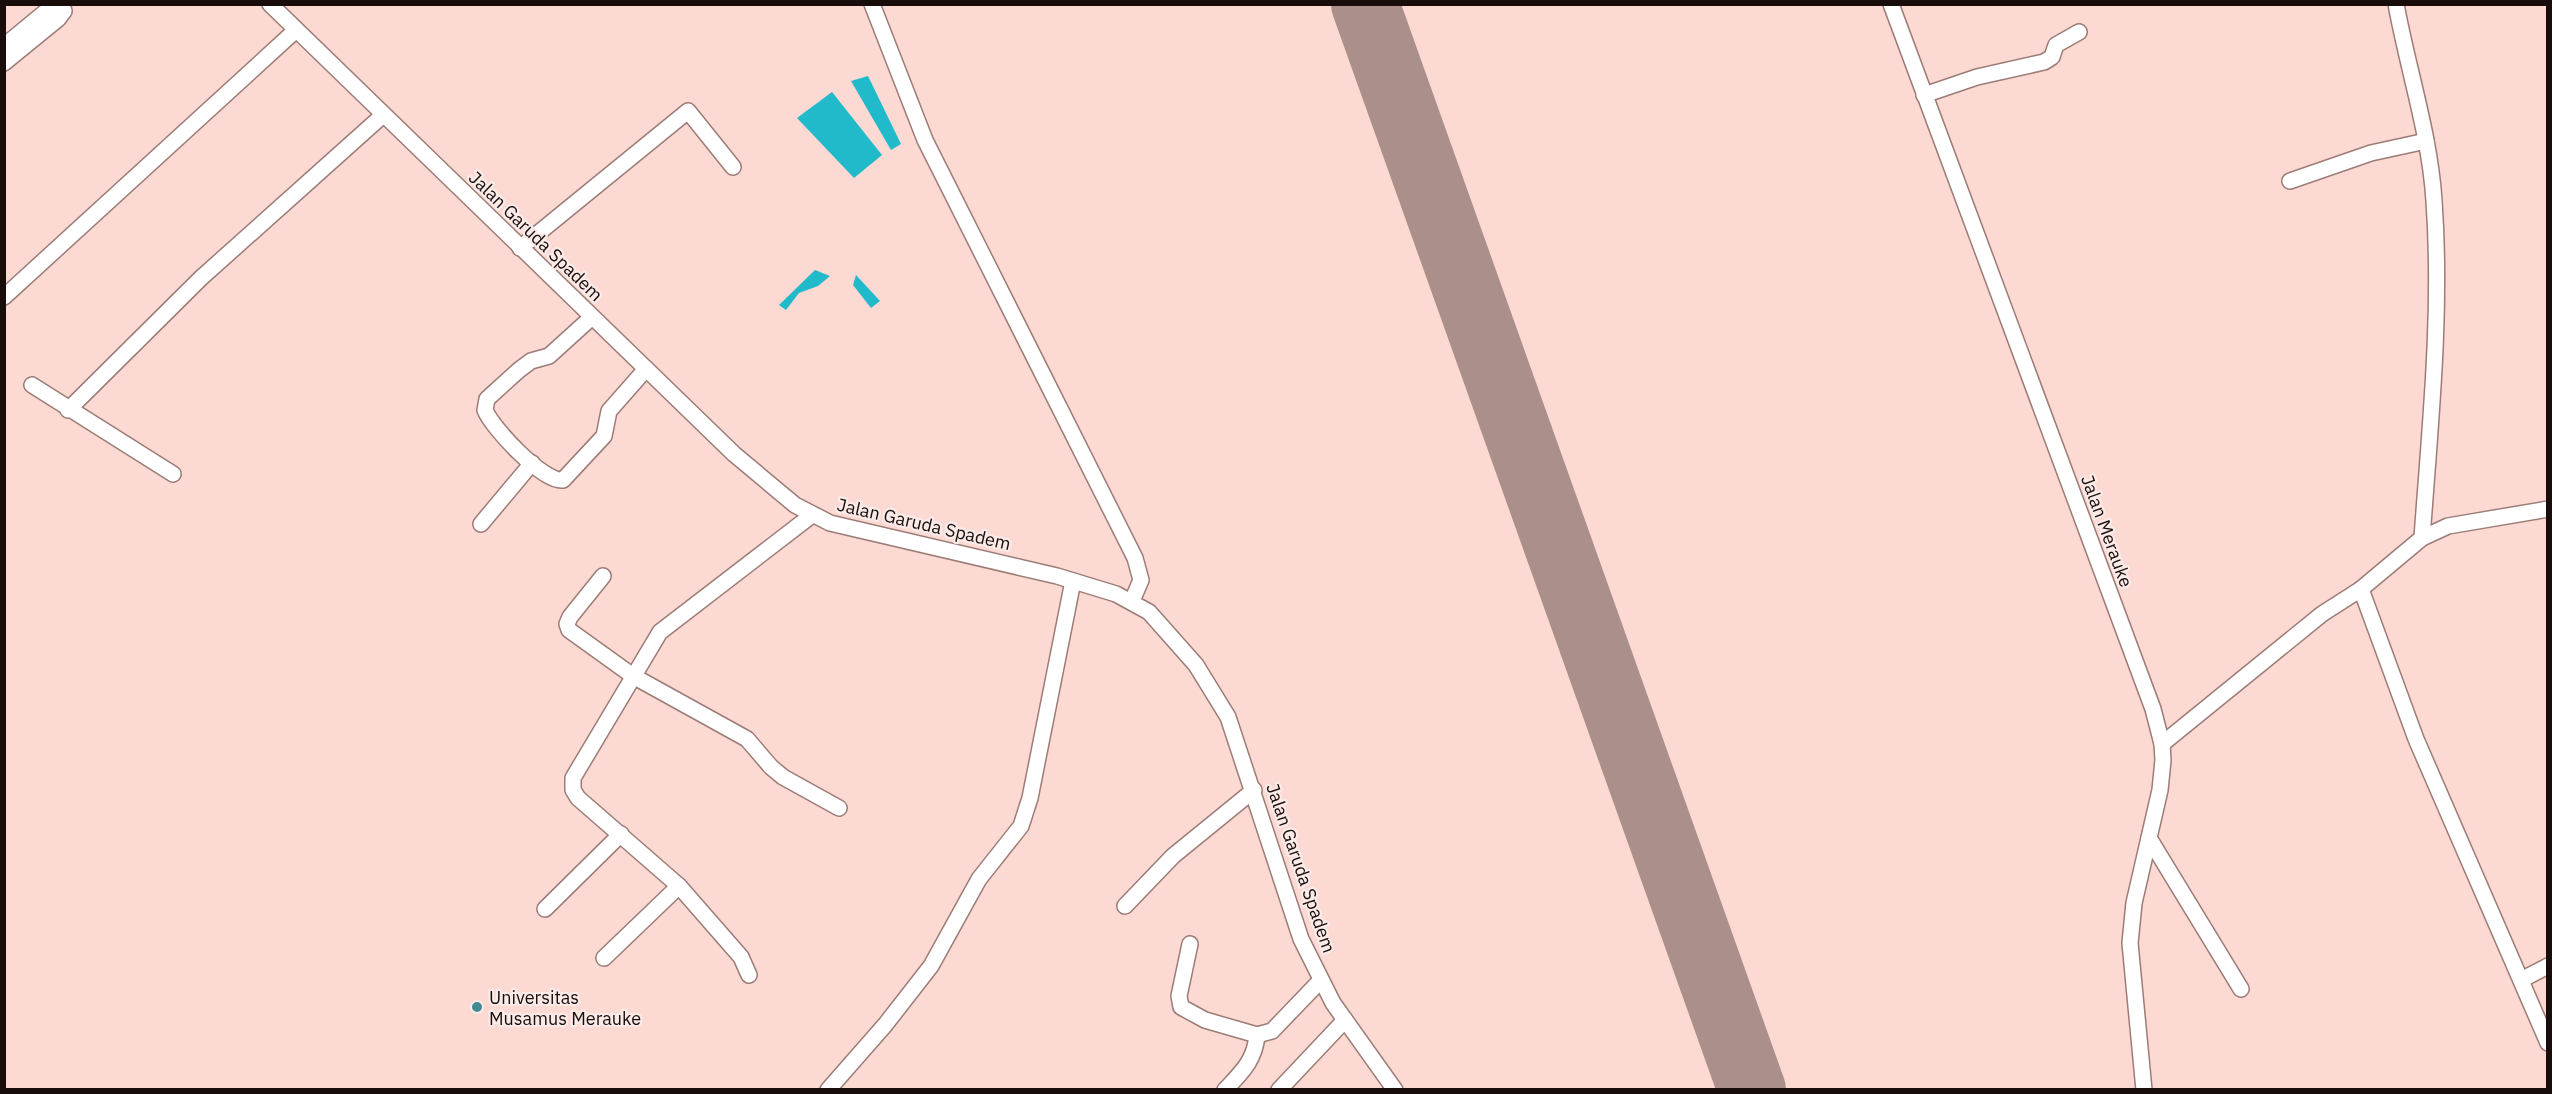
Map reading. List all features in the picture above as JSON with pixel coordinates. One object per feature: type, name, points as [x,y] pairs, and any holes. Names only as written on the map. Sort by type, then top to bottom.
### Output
[{"type":"street","points":[[4,46],[55,4]]},
{"type":"street","points":[[4,63],[58,19],[63,13],[62,4]]},
{"type":"street","name":"Jalan Garuda Spadem","points":[[270,4],[382,116],[742,461],[812,515],[830,524],[1073,581],[1132,601],[1149,612],[1166,628],[1210,685],[1228,717],[1254,790],[1298,929],[1321,980],[1344,1020],[1395,1089]]},
{"type":"street","points":[[872,4],[925,140],[1135,558],[1141,580],[1132,601]]},
{"type":"street","name":"Jalan Merauke","points":[[1891,4],[2153,709],[2163,744],[2160,790],[2134,903],[2130,943],[2144,1089]]},
{"type":"street","points":[[2396,4],[2408,69],[2426,141],[2434,201],[2436,275],[2422,538]]},
{"type":"street","points":[[4,297],[296,30]]},
{"type":"street","points":[[1924,94],[1977,77],[2044,62],[2052,57],[2056,45],[2079,32]]},
{"type":"street","points":[[520,248],[688,111],[733,167]]},
{"type":"street","points":[[68,410],[201,278],[382,116]]},
{"type":"street","points":[[2290,182],[2371,153],[2426,141]]},
{"type":"street","points":[[591,316],[549,356],[527,364],[487,399],[485,410],[493,426],[556,482],[563,480],[604,436],[609,411],[646,369]]},
{"type":"street","points":[[32,385],[68,410],[173,474]]},
{"type":"street","points":[[481,524],[532,463]]},
{"type":"street","points":[[2163,744],[2322,614],[2361,589],[2422,538],[2448,526],[2547,509]]},
{"type":"street","points":[[749,975],[741,957],[679,886],[578,798],[573,784],[575,772],[651,643],[671,621],[812,515]]},
{"type":"street","points":[[603,576],[570,617],[567,627],[633,676],[747,739],[771,767],[783,777],[839,808]]},
{"type":"street","points":[[828,1089],[885,1026],[925,974],[979,879],[1021,826],[1032,788],[1073,581]]},
{"type":"street","points":[[2361,589],[2409,721],[2547,1044]]},
{"type":"street","points":[[1125,906],[1173,856],[1254,790]]},
{"type":"street","points":[[545,909],[621,834]]},
{"type":"street","points":[[2149,838],[2241,989]]},
{"type":"street","points":[[604,958],[679,886]]},
{"type":"street","points":[[1190,944],[1179,996],[1180,1007],[1205,1020],[1257,1035],[1272,1032],[1321,980]]},
{"type":"street","points":[[2521,980],[2547,966]]},
{"type":"street","points":[[1280,1089],[1344,1020]]},
{"type":"street","points":[[1225,1089],[1249,1064],[1256,1047],[1257,1035]]},
{"type":"water","points":[[868,76],[901,144],[891,150],[851,81]]},
{"type":"water","points":[[832,92],[882,155],[854,178],[797,118]]},
{"type":"water","points":[[815,270],[830,276],[818,286],[799,293],[786,310],[779,305]]},
{"type":"water","points":[[856,275],[880,301],[871,308],[853,285]]},
{"type":"runway","points":[[1365,4],[1752,1090]]},
{"type":"place","name":"Universitas Musamus Merauke","points":[[477,1007]]}]
